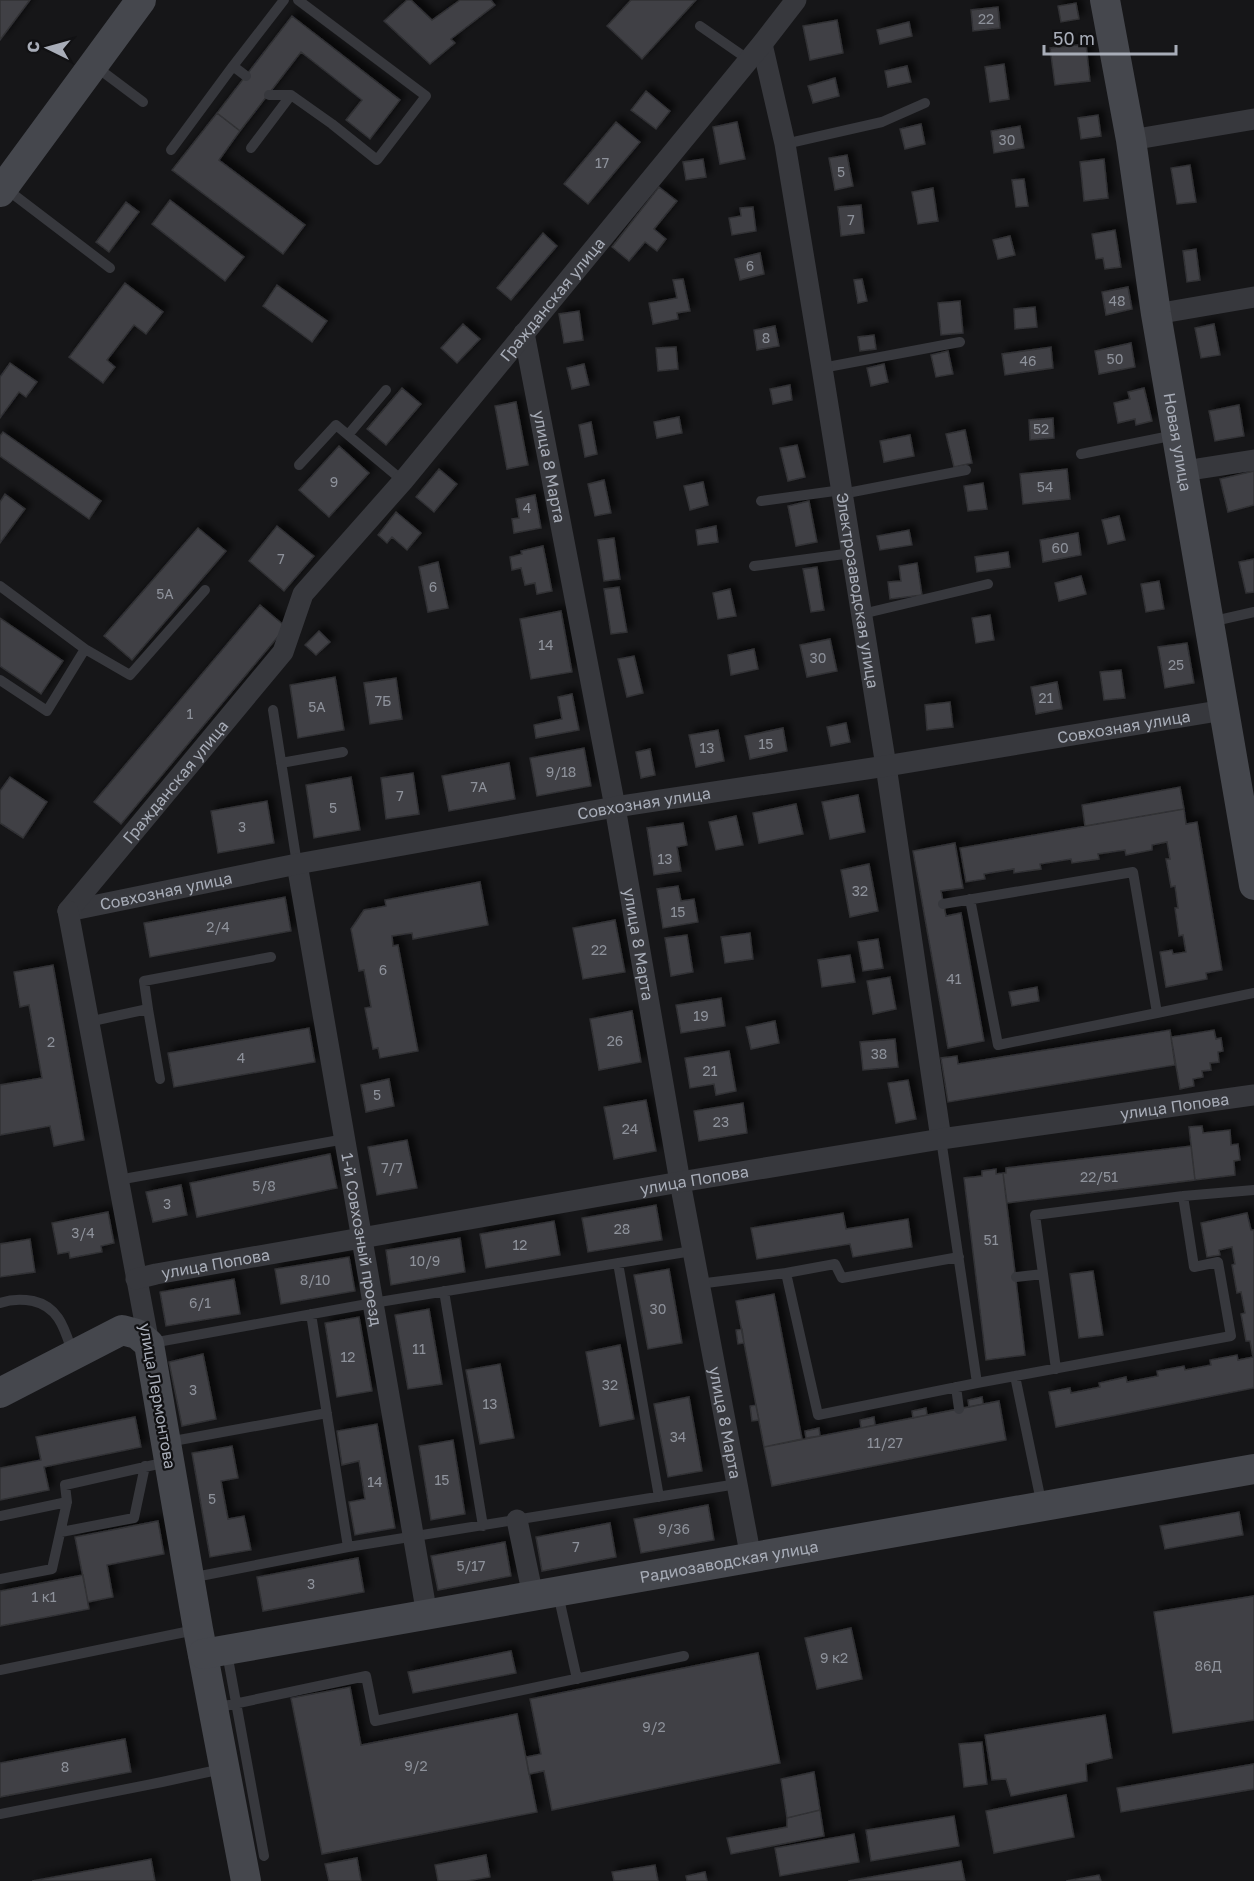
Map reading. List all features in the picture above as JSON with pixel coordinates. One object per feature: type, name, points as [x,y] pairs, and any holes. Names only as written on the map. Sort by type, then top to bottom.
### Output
[{"type":"street","points":[[2,190],[141,0]]},
{"type":"street","name":"Гражданская улица","points":[[68,911],[283,652],[303,594],[403,481],[796,0]]},
{"type":"street","name":"Новая улица","points":[[1105,0],[1131,140],[1156,314],[1224,711],[1245,780],[1254,885]]},
{"type":"street","name":"Электрозаводская улица","points":[[755,52],[785,144],[911,909],[941,1139]]},
{"type":"street","points":[[1131,140],[1254,119]]},
{"type":"street","points":[[1156,314],[1254,297]]},
{"type":"street","name":"улица 8 Марта","points":[[524,333],[615,807],[692,1251],[751,1558]]},
{"type":"street","points":[[1184,471],[1254,460]]},
{"type":"street","name":"Совхозная улица","points":[[68,911],[297,864],[615,807],[1224,711]]},
{"type":"street","name":"1-й Совхозный проезд","points":[[297,864],[427,1615]]},
{"type":"street","name":"улица Лермонтова","points":[[68,911],[149,1344],[161,1457],[190,1578],[225,1706],[225,1768],[246,1881]]},
{"type":"street","name":"улица Попова","points":[[136,1279],[680,1182],[941,1139],[1254,1095]]},
{"type":"street","points":[[0,1393],[122,1330],[137,1334],[149,1344]]},
{"type":"street","name":"Радиозаводская улица","points":[[209,1644],[427,1615],[1254,1469]]},
{"type":"street","points":[[517,1520],[545,1594]]},
{"type":"lane","points":[[171,150],[284,0]]},
{"type":"lane","points":[[269,95],[291,95],[377,160],[426,96],[298,0]]},
{"type":"lane","points":[[700,26],[755,52]]},
{"type":"lane","points":[[93,64],[143,102]]},
{"type":"lane","points":[[233,66],[246,76]]},
{"type":"lane","points":[[251,148],[291,95]]},
{"type":"lane","points":[[785,144],[882,122],[925,103]]},
{"type":"lane","points":[[2,190],[110,268]]},
{"type":"lane","points":[[822,368],[960,342]]},
{"type":"lane","points":[[348,435],[386,390]]},
{"type":"lane","points":[[299,465],[336,425],[403,481]]},
{"type":"lane","points":[[1081,454],[1178,434]]},
{"type":"lane","points":[[761,501],[842,492],[966,470]]},
{"type":"lane","points":[[754,566],[852,554]]},
{"type":"lane","points":[[862,614],[988,584]]},
{"type":"lane","points":[[0,586],[85,649],[130,675],[205,590]]},
{"type":"lane","points":[[1209,622],[1254,612]]},
{"type":"lane","points":[[0,680],[47,711],[85,649]]},
{"type":"lane","points":[[273,710],[297,864]]},
{"type":"lane","points":[[281,764],[343,752]]},
{"type":"lane","points":[[943,904],[1133,872],[1158,1012]]},
{"type":"lane","points":[[970,899],[998,1045],[1254,993]]},
{"type":"lane","points":[[160,1079],[144,981],[271,957]]},
{"type":"lane","points":[[88,1022],[148,1009]]},
{"type":"lane","points":[[118,1180],[345,1139]]},
{"type":"lane","points":[[941,1139],[977,1383]]},
{"type":"lane","points":[[1056,1369],[1035,1215],[1183,1196],[1254,1190]]},
{"type":"lane","points":[[786,1273],[818,1415],[1231,1336],[1218,1262],[1194,1267],[1183,1196]]},
{"type":"lane","points":[[149,1344],[373,1303],[692,1251]]},
{"type":"lane","points":[[698,1284],[836,1264],[842,1278],[959,1257]]},
{"type":"lane","points":[[618,1263],[658,1497]]},
{"type":"lane","points":[[1016,1277],[1043,1274]]},
{"type":"lane","points":[[444,1291],[483,1526]]},
{"type":"lane","points":[[0,1303],[9,1300],[44,1304],[56,1313],[74,1355]]},
{"type":"lane","points":[[311,1314],[348,1547]]},
{"type":"lane","points":[[1015,1376],[1042,1507]]},
{"type":"lane","points":[[956,1387],[960,1409]]},
{"type":"lane","points":[[0,1579],[52,1569],[68,1502],[64,1485],[327,1413]]},
{"type":"lane","points":[[61,1532],[134,1518],[161,1457]]},
{"type":"lane","points":[[190,1578],[348,1547],[737,1484]]},
{"type":"lane","points":[[0,1516],[68,1502]]},
{"type":"lane","points":[[545,1594],[577,1679]]},
{"type":"lane","points":[[0,1670],[209,1644]]},
{"type":"lane","points":[[264,1856],[225,1706],[366,1676],[375,1721],[684,1656]]},
{"type":"lane","points":[[0,1814],[225,1768]]},
{"type":"building","points":[[0,0],[30,0],[0,40]]},
{"type":"building","points":[[407,0],[411,0],[432,20],[460,0],[491,0],[495,5],[451,39],[455,43],[430,64],[384,21]]},
{"type":"building","points":[[631,0],[696,0],[642,59],[607,26]]},
{"type":"building","points":[[1076,3],[1079,19],[1061,22],[1058,6]]},
{"type":"building","points":[[998,7],[1000,28],[973,31],[971,10]]},
{"type":"building","points":[[292,16],[400,100],[370,139],[346,120],[362,100],[301,52],[240,131],[217,113]]},
{"type":"building","points":[[837,20],[843,53],[810,60],[803,26]]},
{"type":"building","points":[[909,22],[912,36],[880,44],[877,30]]},
{"type":"building","points":[[1086,44],[1090,81],[1055,85],[1050,48]]},
{"type":"building","points":[[1004,64],[1009,99],[990,102],[985,67]]},
{"type":"building","points":[[907,66],[911,82],[888,87],[885,71]]},
{"type":"building","points":[[835,78],[839,96],[813,103],[808,86]]},
{"type":"building","points":[[646,91],[670,111],[656,129],[631,110]]},
{"type":"building","points":[[217,113],[240,131],[219,160],[305,225],[283,254],[172,170]]},
{"type":"building","points":[[1098,115],[1101,136],[1081,139],[1078,118]]},
{"type":"building","points":[[616,122],[640,142],[588,204],[564,184]]},
{"type":"building","points":[[737,122],[745,159],[720,164],[713,127]]},
{"type":"building","points":[[921,124],[925,144],[905,149],[900,129]]},
{"type":"building","points":[[1020,126],[1024,148],[994,153],[991,131]]},
{"type":"building","points":[[847,155],[853,186],[835,190],[829,158]]},
{"type":"building","points":[[703,159],[706,177],[686,180],[683,162]]},
{"type":"building","points":[[1104,159],[1108,198],[1084,201],[1080,162]]},
{"type":"building","points":[[1190,165],[1196,202],[1177,204],[1171,168]]},
{"type":"building","points":[[1024,179],[1028,206],[1016,207],[1012,180]]},
{"type":"building","points":[[659,187],[677,201],[654,229],[666,239],[657,251],[645,242],[629,261],[612,247]]},
{"type":"building","points":[[933,188],[938,221],[918,224],[912,192]]},
{"type":"building","points":[[170,200],[244,257],[225,281],[152,224]]},
{"type":"building","points":[[126,202],[139,212],[109,252],[96,242]]},
{"type":"building","points":[[861,205],[864,233],[841,236],[838,207]]},
{"type":"building","points":[[753,207],[756,231],[732,235],[729,218],[741,216],[740,208]]},
{"type":"building","points":[[1115,230],[1121,267],[1105,269],[1103,258],[1096,259],[1092,234]]},
{"type":"building","points":[[543,233],[557,246],[511,300],[497,288]]},
{"type":"building","points":[[1010,236],[1015,255],[998,259],[993,240]]},
{"type":"building","points":[[1196,249],[1200,280],[1187,282],[1183,251]]},
{"type":"building","points":[[760,253],[764,274],[740,280],[735,259]]},
{"type":"building","points":[[683,279],[690,311],[677,313],[678,319],[653,324],[649,303],[677,298],[673,280]]},
{"type":"building","points":[[862,279],[867,301],[858,303],[854,280]]},
{"type":"building","points":[[125,283],[163,312],[146,334],[134,325],[107,360],[115,367],[103,383],[69,357]]},
{"type":"building","points":[[277,285],[327,321],[312,342],[263,306]]},
{"type":"building","points":[[1128,287],[1132,309],[1106,315],[1102,292]]},
{"type":"building","points":[[960,301],[963,333],[941,335],[938,303]]},
{"type":"building","points":[[1035,307],[1037,327],[1015,329],[1014,309]]},
{"type":"building","points":[[579,311],[583,340],[564,343],[559,314]]},
{"type":"building","points":[[463,324],[480,339],[457,363],[441,348]]},
{"type":"building","points":[[1214,324],[1220,355],[1201,358],[1195,328]]},
{"type":"building","points":[[775,326],[779,346],[757,350],[754,330]]},
{"type":"building","points":[[874,335],[876,349],[860,351],[858,337]]},
{"type":"building","points":[[1131,343],[1135,367],[1099,374],[1095,351]]},
{"type":"building","points":[[676,347],[678,369],[658,371],[656,348]]},
{"type":"building","points":[[1051,347],[1053,368],[1005,375],[1002,354]]},
{"type":"building","points":[[948,351],[953,374],[936,377],[931,355]]},
{"type":"building","points":[[10,363],[37,382],[26,397],[19,392],[0,418],[0,377]]},
{"type":"building","points":[[584,364],[589,385],[572,389],[567,368]]},
{"type":"building","points":[[884,364],[888,382],[871,386],[867,368]]},
{"type":"building","points":[[790,385],[792,400],[773,404],[770,389]]},
{"type":"building","points":[[402,388],[421,404],[386,445],[367,429]]},
{"type":"building","points":[[1144,388],[1152,421],[1136,425],[1135,419],[1118,423],[1114,403],[1130,399],[1128,392]]},
{"type":"building","points":[[516,402],[528,465],[507,469],[495,406]]},
{"type":"building","points":[[1239,405],[1244,436],[1215,441],[1209,411]]},
{"type":"building","points":[[679,417],[682,433],[657,438],[654,422]]},
{"type":"building","points":[[1053,418],[1054,438],[1030,440],[1029,420]]},
{"type":"building","points":[[591,422],[597,454],[585,457],[579,425]]},
{"type":"building","points":[[965,430],[972,463],[954,467],[946,434]]},
{"type":"building","points":[[3,432],[101,501],[89,519],[0,456],[0,436]]},
{"type":"building","points":[[910,435],[914,456],[884,462],[880,441]]},
{"type":"building","points":[[797,445],[805,477],[788,481],[780,448]]},
{"type":"building","points":[[339,446],[369,473],[329,517],[299,490]]},
{"type":"building","points":[[439,469],[457,484],[434,512],[416,497]]},
{"type":"building","points":[[1067,469],[1070,499],[1023,504],[1020,474]]},
{"type":"building","points":[[1254,471],[1254,505],[1228,512],[1220,479]]},
{"type":"building","points":[[604,480],[611,513],[595,516],[588,484]]},
{"type":"building","points":[[703,482],[708,505],[690,510],[684,486]]},
{"type":"building","points":[[983,483],[987,509],[968,511],[964,486]]},
{"type":"building","points":[[5,494],[25,509],[0,543],[0,502]]},
{"type":"building","points":[[535,495],[541,528],[514,533],[512,519],[519,518],[516,499]]},
{"type":"building","points":[[809,501],[817,542],[796,546],[788,506]]},
{"type":"building","points":[[396,512],[421,533],[407,550],[392,537],[387,543],[378,535]]},
{"type":"building","points":[[1119,516],[1125,540],[1108,544],[1102,520]]},
{"type":"building","points":[[277,526],[314,556],[284,591],[249,561]]},
{"type":"building","points":[[716,526],[718,542],[698,545],[696,530]]},
{"type":"building","points":[[198,528],[226,551],[132,660],[104,636]]},
{"type":"building","points":[[909,530],[912,545],[880,550],[877,536]]},
{"type":"building","points":[[1078,533],[1081,555],[1043,562],[1040,540]]},
{"type":"building","points":[[614,538],[620,579],[604,581],[598,540]]},
{"type":"building","points":[[543,546],[552,591],[537,594],[535,583],[525,585],[521,568],[512,570],[510,557],[522,554],[521,551]]},
{"type":"building","points":[[1008,552],[1010,567],[977,572],[975,557]]},
{"type":"building","points":[[1254,559],[1254,592],[1246,593],[1239,562]]},
{"type":"building","points":[[438,562],[448,608],[428,612],[419,567]]},
{"type":"building","points":[[917,563],[922,595],[890,599],[888,582],[901,581],[899,566]]},
{"type":"building","points":[[817,567],[824,610],[811,612],[803,569]]},
{"type":"building","points":[[1081,576],[1086,594],[1059,601],[1055,583]]},
{"type":"building","points":[[1159,581],[1164,609],[1146,612],[1141,584]]},
{"type":"building","points":[[619,587],[627,632],[611,634],[604,589]]},
{"type":"building","points":[[730,589],[736,616],[718,619],[713,593]]},
{"type":"building","points":[[260,605],[286,627],[121,824],[94,802]]},
{"type":"building","points":[[561,611],[572,672],[531,679],[520,619]]},
{"type":"building","points":[[990,615],[994,640],[976,643],[972,618]]},
{"type":"building","points":[[0,618],[63,661],[41,694],[0,666]]},
{"type":"building","points":[[319,631],[330,642],[316,655],[305,645]]},
{"type":"building","points":[[830,639],[837,671],[807,677],[800,645]]},
{"type":"building","points":[[1187,643],[1194,683],[1165,688],[1158,647]]},
{"type":"building","points":[[754,649],[758,669],[731,675],[728,655]]},
{"type":"building","points":[[634,656],[643,693],[627,697],[618,659]]},
{"type":"building","points":[[1121,670],[1125,698],[1104,700],[1100,672]]},
{"type":"building","points":[[335,677],[344,730],[298,738],[290,685]]},
{"type":"building","points":[[396,678],[402,719],[370,724],[364,683]]},
{"type":"building","points":[[1057,682],[1062,709],[1036,714],[1031,687]]},
{"type":"building","points":[[572,694],[579,730],[536,738],[534,725],[562,719],[558,697]]},
{"type":"building","points":[[950,702],[953,727],[927,730],[925,705]]},
{"type":"building","points":[[846,723],[850,742],[831,746],[827,727]]},
{"type":"building","points":[[783,728],[787,751],[750,759],[745,736]]},
{"type":"building","points":[[718,730],[724,761],[696,767],[689,735]]},
{"type":"building","points":[[584,748],[591,786],[537,796],[530,758]]},
{"type":"building","points":[[650,749],[655,775],[641,778],[636,752]]},
{"type":"building","points":[[509,763],[515,799],[449,811],[442,776]]},
{"type":"building","points":[[413,773],[419,814],[386,819],[381,778]]},
{"type":"building","points":[[10,777],[47,802],[23,838],[0,823],[0,791]]},
{"type":"building","points":[[351,777],[360,830],[314,838],[306,785]]},
{"type":"building","points":[[1180,787],[1184,809],[1085,826],[1082,805]]},
{"type":"building","points":[[858,795],[865,832],[830,839],[822,802]]},
{"type":"building","points":[[267,801],[274,843],[218,853],[211,811]]},
{"type":"building","points":[[796,804],[803,834],[759,843],[753,813]]},
{"type":"building","points":[[1184,809],[1186,824],[1197,822],[1222,970],[1206,973],[1207,979],[1166,987],[1160,952],[1172,950],[1173,954],[1186,952],[1183,935],[1179,936],[1175,886],[1171,887],[1166,859],[1170,859],[1167,842],[1152,845],[1152,850],[1126,855],[1125,850],[1098,854],[1099,859],[1072,863],[1071,859],[1040,864],[1041,869],[1014,873],[1014,869],[984,874],[985,879],[966,882],[960,848]]},
{"type":"building","points":[[736,816],[743,845],[716,850],[709,822]]},
{"type":"building","points":[[683,823],[687,845],[677,847],[681,871],[654,875],[647,828]]},
{"type":"building","points":[[955,843],[963,888],[941,891],[946,916],[961,913],[984,1041],[948,1048],[913,851]]},
{"type":"building","points":[[869,864],[878,911],[850,917],[841,870]]},
{"type":"building","points":[[480,882],[488,925],[413,939],[412,933],[392,936],[393,946],[398,945],[418,1051],[380,1058],[378,1048],[373,1049],[365,1008],[371,1007],[364,970],[359,971],[351,929],[364,910],[386,906],[385,900]]},
{"type":"building","points":[[678,886],[681,901],[694,899],[698,922],[663,928],[657,889]]},
{"type":"building","points":[[285,897],[291,931],[150,957],[144,923]]},
{"type":"building","points":[[615,920],[625,972],[583,979],[573,928]]},
{"type":"building","points":[[750,933],[753,959],[725,963],[721,937]]},
{"type":"building","points":[[687,935],[693,972],[671,976],[665,938]]},
{"type":"building","points":[[878,939],[883,968],[863,971],[858,942]]},
{"type":"building","points":[[850,955],[855,982],[822,987],[818,960]]},
{"type":"building","points":[[53,965],[84,1140],[54,1146],[50,1126],[0,1135],[0,1085],[42,1078],[29,1005],[20,1007],[14,972]]},
{"type":"building","points":[[890,977],[896,1009],[873,1014],[867,981]]},
{"type":"building","points":[[1037,987],[1039,1001],[1012,1006],[1009,992]]},
{"type":"building","points":[[721,998],[725,1026],[681,1033],[676,1005]]},
{"type":"building","points":[[632,1011],[641,1062],[599,1070],[590,1019]]},
{"type":"building","points":[[775,1021],[779,1043],[751,1049],[746,1027]]},
{"type":"building","points":[[309,1028],[315,1062],[174,1087],[168,1053]]},
{"type":"building","points":[[1170,1030],[1175,1065],[948,1102],[941,1058],[957,1056],[958,1064]]},
{"type":"building","points":[[1214,1030],[1216,1039],[1221,1038],[1223,1051],[1218,1052],[1219,1062],[1210,1063],[1211,1070],[1202,1071],[1203,1077],[1193,1079],[1194,1086],[1180,1089],[1171,1037]]},
{"type":"building","points":[[895,1039],[898,1067],[863,1070],[860,1042]]},
{"type":"building","points":[[729,1051],[736,1091],[716,1095],[714,1084],[690,1088],[685,1058]]},
{"type":"building","points":[[389,1079],[394,1106],[366,1112],[361,1085]]},
{"type":"building","points":[[908,1080],[916,1119],[896,1123],[888,1083]]},
{"type":"building","points":[[646,1100],[656,1151],[614,1159],[604,1107]]},
{"type":"building","points":[[743,1103],[747,1133],[699,1141],[694,1111]]},
{"type":"building","points":[[1202,1126],[1203,1133],[1230,1130],[1231,1145],[1238,1144],[1240,1160],[1234,1161],[1235,1175],[1195,1180],[1189,1127]]},
{"type":"building","points":[[407,1140],[417,1188],[377,1195],[368,1147]]},
{"type":"building","points":[[1191,1146],[1195,1180],[1007,1203],[1003,1173],[1006,1173],[1006,1168]]},
{"type":"building","points":[[330,1154],[337,1188],[197,1217],[190,1183]]},
{"type":"building","points":[[996,1169],[996,1174],[1003,1173],[1025,1355],[986,1360],[964,1178],[982,1176],[982,1171]]},
{"type":"building","points":[[181,1185],[187,1215],[153,1222],[146,1192]]},
{"type":"building","points":[[656,1205],[662,1240],[588,1252],[582,1218]]},
{"type":"building","points":[[108,1212],[114,1243],[101,1246],[102,1252],[70,1258],[69,1252],[58,1254],[52,1223]]},
{"type":"building","points":[[843,1213],[846,1229],[908,1219],[912,1247],[853,1257],[850,1244],[757,1259],[751,1228]]},
{"type":"building","points":[[1247,1213],[1251,1230],[1254,1230],[1254,1388],[1056,1427],[1049,1392],[1070,1388],[1071,1393],[1100,1387],[1099,1383],[1126,1377],[1127,1382],[1158,1376],[1157,1371],[1184,1366],[1185,1370],[1211,1365],[1210,1360],[1237,1355],[1238,1360],[1253,1357],[1250,1341],[1246,1341],[1241,1314],[1245,1313],[1241,1292],[1237,1293],[1232,1265],[1235,1264],[1232,1247],[1219,1250],[1220,1255],[1207,1257],[1201,1223]]},
{"type":"building","points":[[554,1221],[560,1255],[486,1268],[480,1234]]},
{"type":"building","points":[[460,1238],[465,1272],[391,1285],[386,1250]]},
{"type":"building","points":[[30,1239],[35,1272],[0,1277],[0,1244]]},
{"type":"building","points":[[349,1257],[355,1291],[281,1304],[275,1269]]},
{"type":"building","points":[[669,1269],[682,1343],[648,1349],[634,1275]]},
{"type":"building","points":[[1093,1271],[1103,1335],[1079,1338],[1070,1274]]},
{"type":"building","points":[[234,1279],[240,1314],[166,1326],[160,1292]]},
{"type":"building","points":[[774,1294],[802,1439],[764,1447],[736,1301]]},
{"type":"building","points":[[429,1309],[442,1384],[408,1389],[395,1315]]},
{"type":"building","points":[[359,1317],[372,1391],[337,1397],[325,1323]]},
{"type":"building","points":[[742,1329],[744,1343],[738,1344],[736,1330]]},
{"type":"building","points":[[620,1345],[634,1419],[600,1426],[586,1352]]},
{"type":"building","points":[[203,1354],[216,1419],[182,1426],[169,1362]]},
{"type":"building","points":[[500,1364],[514,1438],[480,1444],[466,1370]]},
{"type":"building","points":[[689,1397],[702,1471],[668,1477],[654,1404]]},
{"type":"building","points":[[982,1397],[983,1404],[969,1407],[968,1400]]},
{"type":"building","points":[[999,1401],[1006,1440],[772,1486],[764,1447]]},
{"type":"building","points":[[756,1405],[759,1420],[752,1421],[750,1406]]},
{"type":"building","points":[[926,1408],[927,1415],[913,1418],[912,1411]]},
{"type":"building","points":[[135,1417],[141,1447],[44,1467],[49,1490],[0,1500],[0,1468],[41,1460],[36,1437]]},
{"type":"building","points":[[874,1417],[875,1425],[861,1428],[860,1420]]},
{"type":"building","points":[[377,1424],[395,1528],[355,1535],[349,1502],[365,1499],[359,1461],[342,1465],[337,1431]]},
{"type":"building","points":[[819,1428],[820,1436],[806,1438],[805,1431]]},
{"type":"building","points":[[453,1440],[465,1514],[431,1520],[419,1446]]},
{"type":"building","points":[[232,1446],[238,1478],[221,1481],[228,1519],[244,1516],[251,1550],[210,1557],[192,1453]]},
{"type":"building","points":[[708,1505],[714,1540],[641,1553],[634,1519]]},
{"type":"building","points":[[1239,1512],[1243,1535],[1165,1549],[1160,1526]]},
{"type":"building","points":[[158,1521],[164,1554],[107,1565],[113,1597],[88,1602],[75,1537]]},
{"type":"building","points":[[610,1523],[616,1557],[542,1571],[536,1537]]},
{"type":"building","points":[[505,1542],[511,1576],[438,1590],[431,1556]]},
{"type":"building","points":[[358,1558],[364,1592],[263,1611],[257,1577]]},
{"type":"building","points":[[83,1575],[89,1609],[0,1626],[0,1591]]},
{"type":"building","points":[[1254,1596],[1254,1720],[1173,1733],[1154,1612]]},
{"type":"building","points":[[851,1628],[862,1679],[817,1689],[805,1638]]},
{"type":"building","points":[[511,1651],[516,1673],[413,1693],[408,1672]]},
{"type":"building","points":[[758,1653],[780,1763],[552,1810],[544,1771],[529,1774],[526,1757],[541,1754],[530,1699]]},
{"type":"building","points":[[350,1687],[361,1745],[517,1714],[537,1812],[322,1854],[291,1698]]},
{"type":"building","points":[[1105,1715],[1112,1758],[1086,1764],[1087,1781],[1011,1796],[1006,1779],[992,1780],[985,1735]]},
{"type":"building","points":[[125,1739],[131,1772],[0,1797],[0,1763]]},
{"type":"building","points":[[982,1742],[987,1784],[964,1787],[959,1744]]},
{"type":"building","points":[[1254,1764],[1254,1789],[1121,1812],[1117,1788]]},
{"type":"building","points":[[814,1772],[820,1810],[787,1818],[781,1779]]},
{"type":"building","points":[[1066,1795],[1074,1837],[994,1853],[986,1811]]},
{"type":"building","points":[[820,1810],[824,1836],[731,1854],[727,1838],[787,1827],[787,1818]]},
{"type":"building","points":[[954,1816],[959,1846],[871,1861],[866,1830]]},
{"type":"building","points":[[854,1834],[859,1862],[780,1876],[775,1848]]},
{"type":"building","points":[[486,1855],[490,1877],[467,1881],[438,1881],[435,1865]]},
{"type":"building","points":[[357,1858],[361,1881],[329,1881],[325,1864]]},
{"type":"building","points":[[151,1859],[155,1881],[32,1881]]},
{"type":"building","points":[[961,1861],[965,1881],[848,1881]]},
{"type":"building","points":[[655,1865],[658,1881],[614,1881],[612,1872]]},
{"type":"building","points":[[705,1872],[707,1881],[687,1881],[686,1876]]},
{"type":"building","points":[[1099,1875],[1101,1881],[1066,1881]]}]
